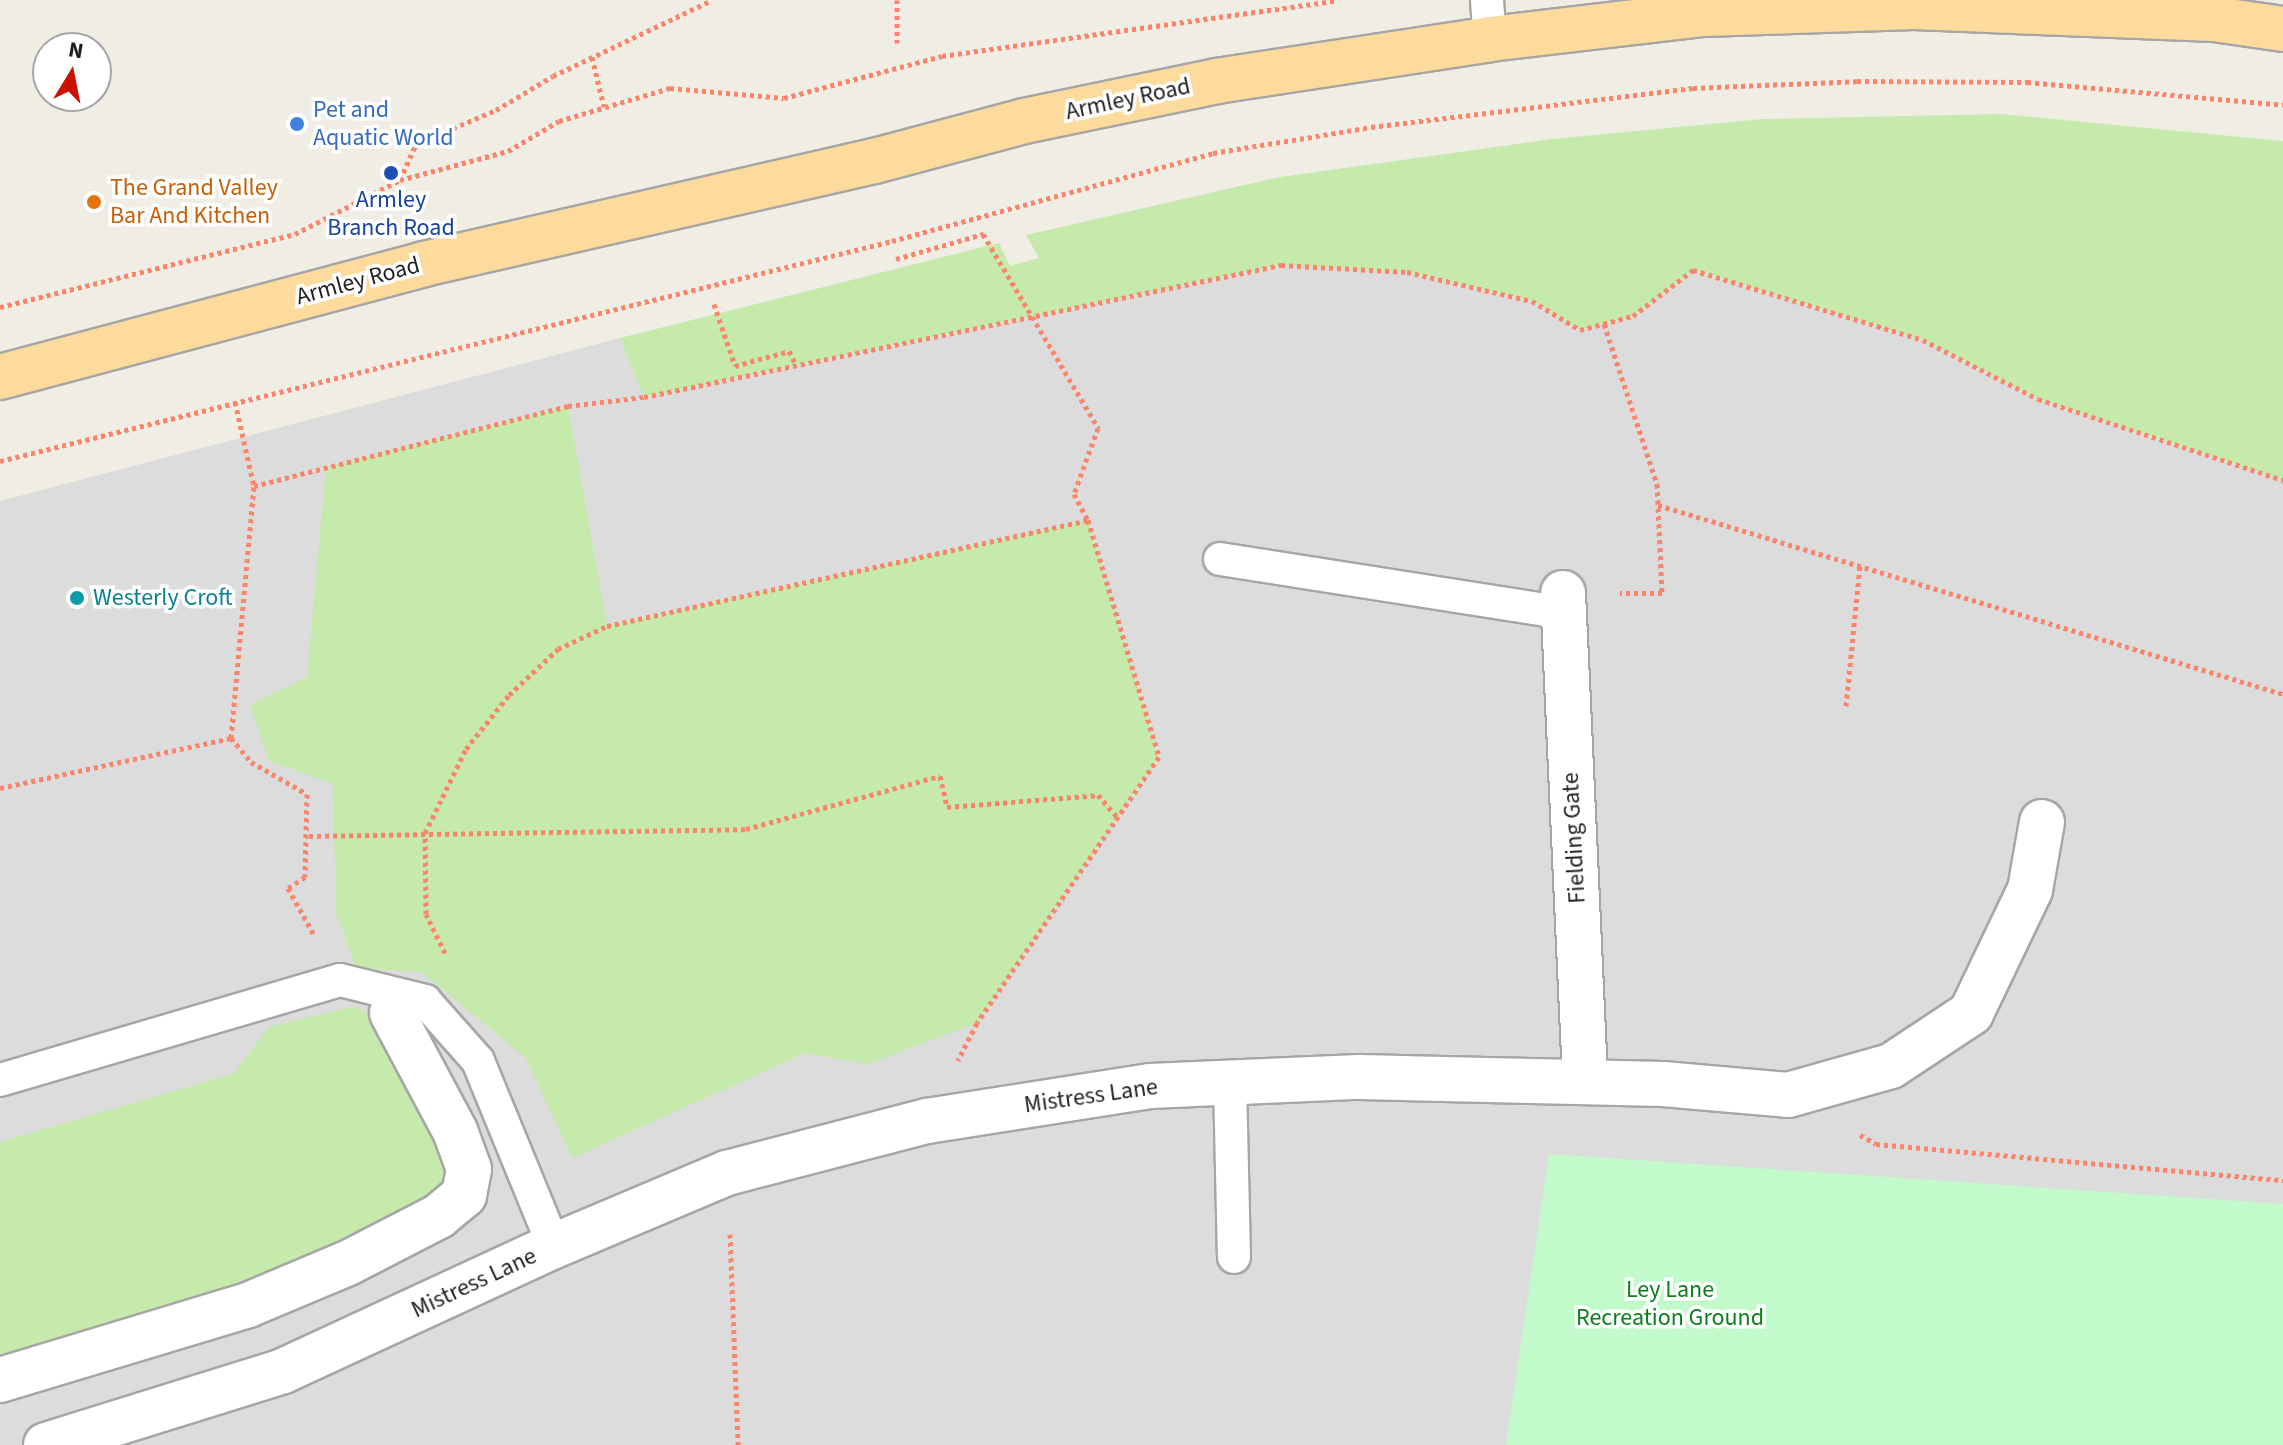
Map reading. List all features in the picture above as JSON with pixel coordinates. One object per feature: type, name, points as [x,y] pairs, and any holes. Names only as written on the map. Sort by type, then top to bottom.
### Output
[{"type":"main road","name":"Armley Road","points":[[0,377],[424,264],[874,161],[1024,121],[1489,20],[1914,7],[2227,11],[2283,29]]},
{"type":"street","name":"Fielding Gate","points":[[1564,603],[1585,1082]]},
{"type":"street","name":"Mistress Lane","points":[[46,1445],[283,1371],[554,1246],[727,1173],[927,1121],[1150,1086],[1359,1077],[1585,1082],[1788,1095],[1891,1066],[1971,1013],[2030,890],[2042,822]]},
{"type":"street","points":[[0,1380],[248,1305],[361,1256],[439,1216],[464,1195],[469,1169],[455,1131],[392,1013]]},
{"type":"lane","points":[[1220,559],[1564,603]]},
{"type":"lane","points":[[0,1080],[340,980],[425,1001],[478,1061],[554,1246]]},
{"type":"lane","points":[[1230,1082],[1234,1257]]},
{"type":"path","points":[[400,180],[416,144],[496,110],[592,57],[712,0]]},
{"type":"path","points":[[897,0],[897,43]]},
{"type":"path","points":[[0,307],[295,234],[400,180],[508,151],[559,121],[670,88],[784,98],[942,56],[1338,0]]},
{"type":"path","points":[[592,57],[604,107]]},
{"type":"path","points":[[0,461],[892,241],[1213,153],[1371,127],[1693,88],[1857,81],[2027,82],[2283,105]]},
{"type":"path","points":[[896,259],[983,234],[1098,428],[1074,494],[1088,520],[1159,757],[977,1023],[927,1121]]},
{"type":"path","points":[[254,486],[568,406],[644,397],[1281,265],[1407,272],[1532,301],[1580,330],[1633,316],[1693,270],[1923,340],[2038,399],[2283,480]]},
{"type":"path","points":[[714,304],[735,366],[789,351],[796,365]]},
{"type":"path","points":[[1564,603],[1662,593],[1657,484],[1604,324]]},
{"type":"path","points":[[235,402],[254,486],[231,738],[251,762],[307,794],[309,836],[305,877],[288,888],[340,980]]},
{"type":"path","points":[[1658,505],[2283,694]]},
{"type":"path","points":[[449,962],[426,914],[425,833],[466,749],[509,695],[558,649],[607,626],[1088,520]]},
{"type":"path","points":[[1846,706],[1860,566]]},
{"type":"path","points":[[0,788],[231,738]]},
{"type":"path","points":[[309,836],[746,829],[940,776],[947,807],[1098,795],[1116,816]]},
{"type":"path","points":[[1788,1095],[1876,1144],[2283,1180]]},
{"type":"path","points":[[727,1173],[738,1445]]},
{"type":"shaded area","points":[[1281,265],[1407,272],[1532,301],[1580,330],[1633,316],[1693,270],[1923,340],[2038,399],[2283,480],[2283,1445],[0,1445],[0,501],[620,338],[645,397]]},
{"type":"green space","points":[[2001,114],[2283,141],[2283,480],[2038,399],[1923,340],[1694,270],[1633,316],[1580,330],[1532,301],[1407,272],[1281,265],[644,397],[620,338],[999,243],[1010,266],[1039,258],[1026,235],[1280,177],[1552,139],[1763,119]]},
{"type":"green space","points":[[568,406],[607,626],[1088,520],[1159,757],[977,1023],[867,1064],[805,1053],[572,1158],[526,1058],[421,972],[356,968],[336,913],[333,784],[269,761],[250,705],[307,677],[326,467]]},
{"type":"green space","points":[[355,1006],[391,1025],[458,1181],[313,1266],[0,1367],[0,1142],[235,1073],[268,1027]]},
{"type":"green space","name":"Ley Lane Recreation Ground","points":[[1549,1154],[2283,1204],[2283,1445],[1506,1445]]},
{"type":"place","name":"Pet and Aquatic World","points":[[297,124]]},
{"type":"place","name":"Armley Branch Road","points":[[391,173]]},
{"type":"place","name":"The Grand Valley Bar And Kitchen","points":[[94,202]]},
{"type":"place","name":"Westerly Croft","points":[[77,598]]}]
